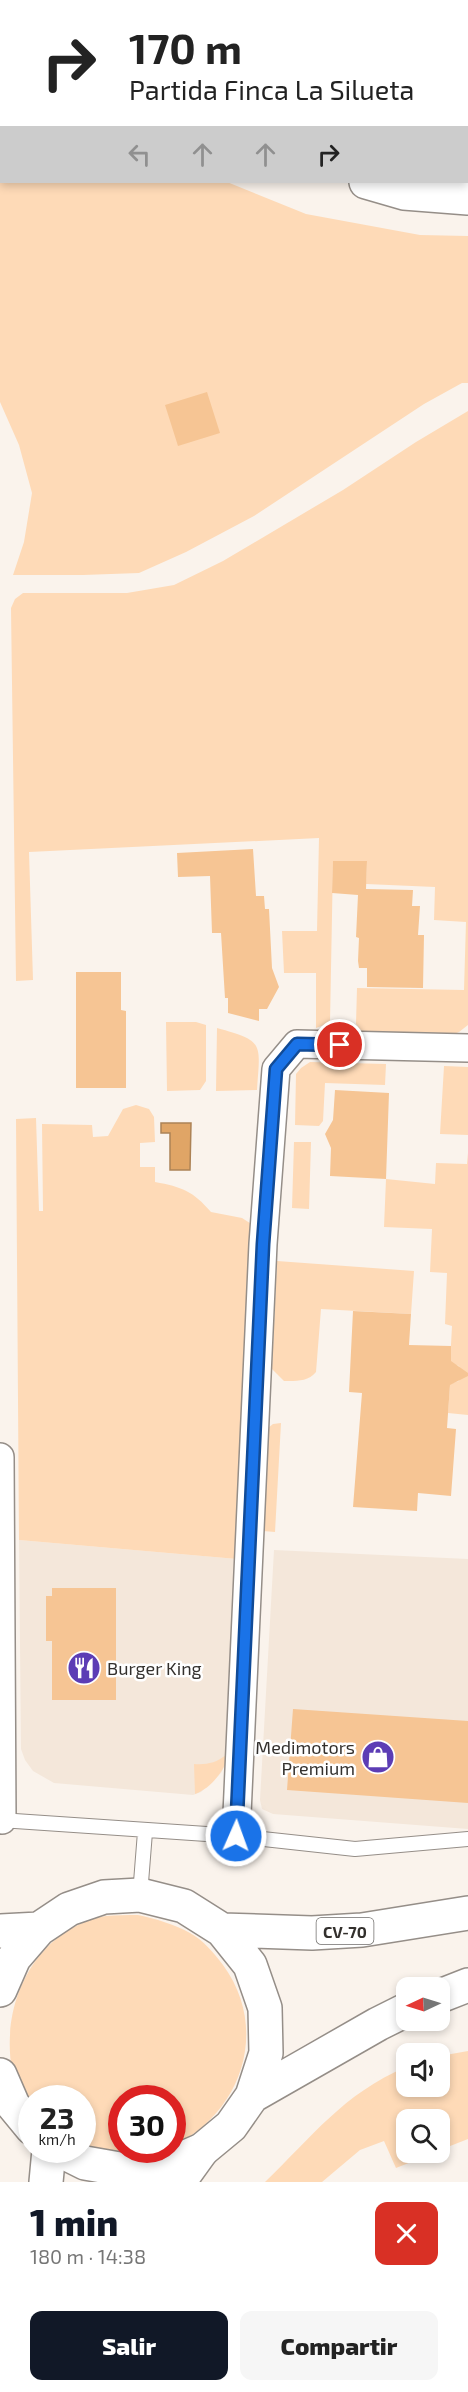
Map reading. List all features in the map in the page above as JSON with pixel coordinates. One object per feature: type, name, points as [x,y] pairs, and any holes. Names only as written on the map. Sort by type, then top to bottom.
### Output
[{"type":"main road","points":[[369,183],[404,193],[468,198]]},
{"type":"main road","name":"CV-70","points":[[0,1990],[14,1958],[39,1929],[69,1908],[104,1897],[140,1895],[184,1906],[222,1930],[250,1965],[265,2008],[266,2053],[252,2096],[231,2126],[202,2150],[165,2166],[125,2170],[85,2163]]},
{"type":"main road","name":"CV-70","points":[[222,1930],[312,1934],[362,1930],[468,1913]]},
{"type":"main road","points":[[0,1931],[39,1929]]},
{"type":"main road","points":[[450,1992],[468,1985]]},
{"type":"main road","name":"CV-70","points":[[252,2096],[396,2015]]},
{"type":"main road","points":[[0,2075],[15,2108]]},
{"type":"main road","points":[[179,2182],[202,2150]]},
{"type":"main road","points":[[46,2182],[48,2163]]},
{"type":"street","points":[[236,1836],[263,1244],[276,1069],[297,1044],[468,1047]]},
{"type":"street","points":[[0,1457],[1,1820]]},
{"type":"lane","points":[[1,1820],[146,1832],[236,1836],[355,1849],[468,1839]]},
{"type":"lane","points":[[140,1895],[146,1832]]},
{"type":"shaded area","points":[[0,183],[229,183],[306,214],[420,235],[468,236],[468,383],[462,383],[424,404],[254,516],[186,552],[139,573],[13,575],[24,542],[32,493],[19,445],[0,402]]},
{"type":"shaded area","points":[[468,411],[468,1025],[449,1036],[363,1033],[356,1024],[357,988],[464,990],[466,922],[434,920],[435,887],[366,884],[367,861],[333,862],[330,1023],[316,1028],[316,973],[284,973],[282,931],[317,931],[319,838],[29,852],[33,980],[16,981],[11,608],[15,599],[23,593],[127,593],[174,585],[223,561],[343,490]]},
{"type":"shaded area","points":[[166,1022],[196,1022],[206,1025],[206,1081],[200,1090],[167,1091]]},
{"type":"shaded area","points":[[217,1028],[244,1037],[256,1046],[259,1062],[257,1090],[216,1091]]},
{"type":"shaded area","points":[[310,1062],[386,1064],[385,1085],[325,1083],[323,1121],[319,1126],[295,1125],[296,1074]]},
{"type":"shaded area","points":[[444,1066],[468,1067],[468,1135],[440,1134]]},
{"type":"shaded area","points":[[136,1105],[149,1109],[154,1117],[155,1142],[140,1143],[140,1167],[155,1167],[155,1182],[186,1191],[211,1212],[242,1218],[259,1229],[237,1559],[19,1540],[16,1119],[36,1118],[39,1211],[43,1211],[42,1124],[92,1125],[93,1137],[108,1136],[123,1109]]},
{"type":"shaded area","points":[[161,1123],[191,1123],[190,1170],[170,1170],[170,1133],[161,1133]]},
{"type":"shaded area","points":[[294,1142],[311,1142],[309,1209],[292,1208]]},
{"type":"shaded area","points":[[468,1153],[468,1415],[448,1413],[450,1384],[459,1381],[461,1373],[459,1366],[450,1363],[452,1326],[445,1324],[447,1273],[430,1272],[432,1229],[384,1227],[386,1179],[435,1184],[436,1163],[467,1164]]},
{"type":"shaded area","points":[[277,1261],[414,1271],[411,1314],[321,1309],[316,1372],[305,1379],[284,1381],[272,1369]]},
{"type":"shaded area","points":[[281,1423],[275,1532],[263,1531],[268,1428],[273,1424]]},
{"type":"shaded area","points":[[19,1540],[237,1559],[228,1759],[221,1773],[201,1792],[193,1795],[54,1783],[33,1771],[25,1760],[21,1749]]},
{"type":"shaded area","points":[[274,1550],[468,1559],[468,1829],[273,1814],[262,1809],[260,1800]]},
{"type":"shaded area","points":[[226,1755],[228,1759],[219,1775],[206,1788],[195,1794],[194,1764],[211,1763]]},
{"type":"shaded area","points":[[138,1915],[165,1922],[190,1933],[216,1956],[237,1990],[245,2016],[246,2042],[241,2067],[232,2091],[217,2113],[186,2138],[186,2085],[108,2085],[108,2152],[96,2149],[96,2085],[19,2085],[12,2070],[10,2044],[12,2019],[18,1995],[28,1972],[42,1953],[60,1936],[81,1924],[106,1916]]},
{"type":"shaded area","points":[[468,2051],[468,2139],[450,2146],[450,2109],[396,2109],[396,2163],[409,2163],[396,2168],[384,2141],[360,2150],[322,2182],[265,2182],[346,2103],[396,2072],[396,2097],[450,2097],[450,2054]]},
{"type":"building","points":[[207,392],[220,433],[178,446],[165,405]]},
{"type":"building","points":[[253,849],[256,896],[264,896],[265,909],[269,909],[272,968],[279,987],[267,1009],[259,1009],[259,1021],[228,1013],[221,933],[212,933],[210,876],[178,877],[177,853]]},
{"type":"building","points":[[333,861],[367,861],[366,889],[413,890],[412,906],[420,906],[418,935],[424,935],[423,988],[367,987],[367,968],[359,968],[358,961],[359,938],[356,937],[358,895],[332,893]]},
{"type":"building","points":[[76,972],[121,972],[121,1010],[126,1011],[126,1088],[76,1088]]},
{"type":"building","points":[[335,1090],[389,1093],[386,1179],[330,1176],[331,1148],[325,1134],[333,1120]]},
{"type":"building","points":[[353,1311],[411,1314],[409,1345],[451,1346],[451,1361],[468,1373],[468,1376],[450,1385],[447,1428],[456,1429],[451,1496],[418,1493],[417,1511],[353,1507],[362,1393],[349,1392]]},
{"type":"building","name":"Burger King","points":[[52,1588],[116,1588],[116,1700],[52,1700],[52,1641],[46,1641],[46,1596],[52,1596]]},
{"type":"building","name":"Medimotors Premium","points":[[293,1709],[468,1721],[468,1803],[287,1790]]},
{"type":"place","name":"Burger King","points":[[84,1668]]},
{"type":"place","name":"Medimotors Premium","points":[[378,1757]]},
{"type":"route","points":[[236,1836],[263,1244],[276,1069],[297,1044],[340,1045]]}]
